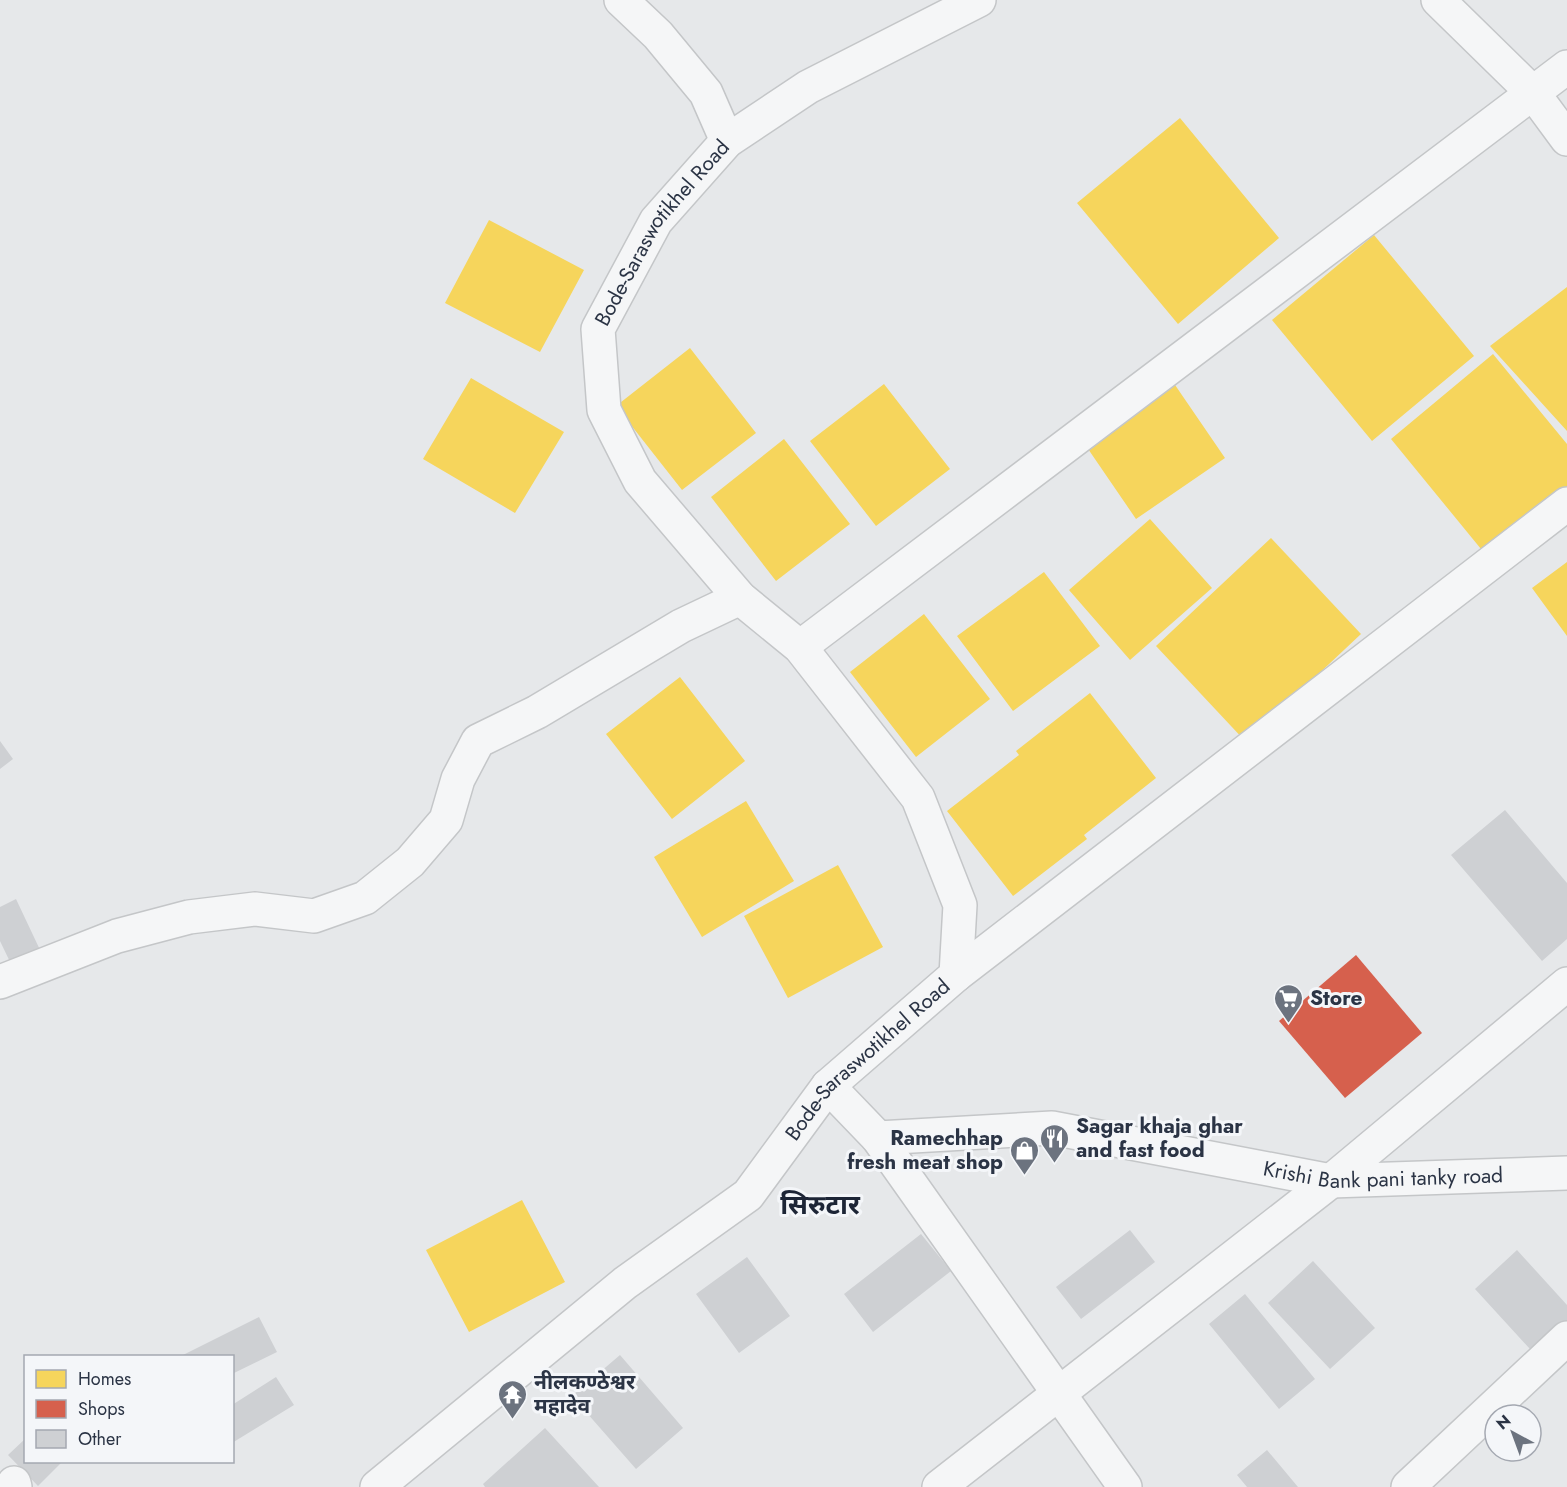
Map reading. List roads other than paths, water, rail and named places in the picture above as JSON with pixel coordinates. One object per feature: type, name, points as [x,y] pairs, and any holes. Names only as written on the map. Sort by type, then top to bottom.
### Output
[{"type":"street","points":[[621,0],[657,35],[706,93],[727,141]]},
{"type":"street","name":"Bode-Saraswotikhel Road","points":[[377,1487],[625,1283],[748,1195],[828,1086],[956,975],[960,905],[918,798],[800,647],[740,598],[640,481],[604,410],[598,329],[656,221],[727,141],[808,87],[979,0]]},
{"type":"street","points":[[1438,0],[1533,93],[1567,139]]},
{"type":"street","points":[[800,647],[1567,67]]},
{"type":"street","points":[[956,975],[1567,504]]},
{"type":"street","points":[[0,982],[117,936],[189,916],[255,909],[314,916],[365,898],[410,862],[446,820],[458,779],[478,741],[537,712],[681,626],[740,598]]},
{"type":"street","points":[[939,1487],[1059,1396],[1331,1181],[1567,984]]},
{"type":"street","points":[[828,1086],[878,1138],[1125,1487]]},
{"type":"street","name":"Krishi Bank pani tanky road","points":[[878,1138],[1052,1128],[1331,1181],[1567,1173]]},
{"type":"street","points":[[1408,1487],[1567,1338]]},
{"type":"place","name":"Store","points":[[1289,1024]]},
{"type":"place","name":"Sagar khaja ghar and fast food","points":[[1055,1164]]},
{"type":"place","name":"Ramechhap fresh meat shop","points":[[1024,1176]]},
{"type":"place","name":"नीलकण्ठेश्वर महादेव","points":[[513,1420]]},
{"type":"district","name":"सिरुटार","points":[[820,1205]]}]
